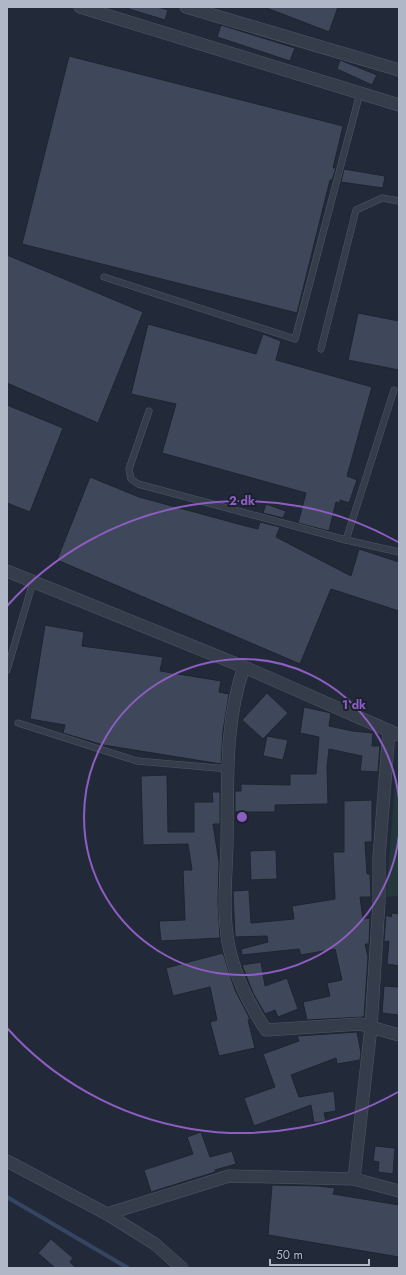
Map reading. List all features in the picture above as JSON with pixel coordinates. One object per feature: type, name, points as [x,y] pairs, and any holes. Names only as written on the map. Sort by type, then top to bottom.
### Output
[{"type":"street","points":[[80,7],[399,105]]},
{"type":"street","points":[[186,7],[399,70]]},
{"type":"street","points":[[7,571],[244,667],[394,733],[379,857],[379,902],[371,1027],[354,1179]]},
{"type":"street","points":[[244,667],[236,688],[229,742],[226,924],[232,959],[256,1016],[266,1030],[360,1024],[399,1035]]},
{"type":"street","points":[[7,1161],[107,1214],[155,1244],[182,1268]]},
{"type":"street","points":[[107,1214],[229,1176],[354,1179],[399,1191]]},
{"type":"lane","points":[[104,276],[295,339],[360,93]]},
{"type":"lane","points":[[321,350],[356,210],[382,198],[399,201]]},
{"type":"lane","points":[[346,540],[394,390]]},
{"type":"lane","points":[[149,411],[129,470],[131,479],[138,484],[346,540],[399,552]]},
{"type":"lane","points":[[7,670],[33,582]]},
{"type":"lane","points":[[18,723],[137,761],[229,768]]},
{"type":"green space","points":[[395,785],[399,786],[399,896],[386,897]]},
{"type":"building","points":[[130,7],[158,7],[168,10],[165,20],[129,9]]},
{"type":"building","points":[[264,7],[338,7],[329,32]]},
{"type":"building","points":[[221,25],[295,48],[290,61],[217,37]]},
{"type":"building","points":[[69,56],[343,126],[333,168],[336,168],[332,180],[330,180],[297,313],[22,244]]},
{"type":"building","points":[[340,60],[377,75],[372,85],[337,69]]},
{"type":"building","points":[[344,169],[385,176],[383,188],[341,182]]},
{"type":"building","points":[[7,255],[143,312],[98,423],[7,383]]},
{"type":"building","points":[[358,313],[399,321],[399,370],[348,360]]},
{"type":"building","points":[[148,324],[256,354],[263,334],[281,341],[276,360],[372,387],[347,476],[357,480],[349,503],[340,500],[340,503],[336,502],[329,531],[298,523],[306,493],[162,453],[176,404],[131,394]]},
{"type":"building","points":[[7,405],[63,428],[30,512],[7,503]]},
{"type":"building","points":[[90,477],[139,497],[242,525],[258,529],[260,522],[280,527],[276,537],[351,576],[359,549],[399,562],[399,611],[331,589],[300,664],[57,560]]},
{"type":"building","points":[[266,504],[286,511],[283,518],[263,513]]},
{"type":"building","points":[[45,625],[84,632],[82,646],[163,657],[160,671],[221,681],[219,692],[229,694],[223,731],[221,764],[103,745],[63,733],[65,725],[30,719]]},
{"type":"building","points":[[267,693],[288,713],[263,739],[242,720]]},
{"type":"building","points":[[304,707],[331,713],[329,726],[373,733],[372,746],[380,746],[378,772],[360,771],[362,756],[329,749],[327,767],[328,804],[275,805],[275,812],[235,812],[235,791],[241,791],[241,784],[290,785],[290,774],[316,774],[319,737],[300,733]]},
{"type":"building","points":[[267,736],[288,740],[283,760],[263,756]]},
{"type":"building","points":[[167,775],[168,832],[194,832],[194,802],[213,802],[212,792],[220,792],[220,824],[213,824],[219,862],[218,902],[220,938],[161,941],[159,921],[185,920],[183,870],[192,870],[188,844],[143,845],[141,776]]},
{"type":"building","points":[[372,800],[372,842],[365,842],[367,874],[370,874],[371,897],[360,897],[363,919],[370,918],[369,944],[365,944],[368,957],[364,1017],[307,1020],[303,1002],[330,996],[327,983],[342,980],[335,949],[301,955],[299,949],[242,955],[241,949],[268,942],[267,936],[235,937],[233,891],[249,890],[251,923],[294,919],[292,906],[335,899],[333,852],[344,852],[344,801]]},
{"type":"building","points":[[276,850],[277,879],[251,880],[250,851]]},
{"type":"building","points":[[392,913],[399,914],[399,966],[387,964],[389,941],[384,942],[386,915],[391,917]]},
{"type":"building","points":[[223,953],[235,990],[250,1019],[248,1020],[255,1048],[219,1056],[210,1022],[217,1020],[210,987],[173,996],[166,968]]},
{"type":"building","points":[[261,962],[265,986],[287,978],[298,1009],[278,1017],[275,1010],[265,1014],[253,993],[242,965]]},
{"type":"building","points":[[384,986],[399,987],[399,1015],[382,1013]]},
{"type":"building","points":[[357,1032],[361,1053],[360,1060],[337,1064],[336,1058],[291,1075],[299,1097],[334,1091],[336,1111],[324,1113],[326,1121],[314,1123],[311,1105],[254,1126],[244,1098],[275,1087],[263,1054],[299,1041],[297,1036]]},
{"type":"building","points":[[201,1132],[210,1157],[232,1151],[236,1164],[151,1192],[144,1170],[193,1154],[187,1137]]},
{"type":"building","points":[[375,1146],[395,1148],[393,1174],[378,1172],[379,1162],[373,1161]]},
{"type":"building","points":[[272,1185],[335,1188],[333,1194],[399,1205],[399,1257],[268,1235]]},
{"type":"building","points":[[51,1239],[73,1258],[70,1262],[76,1268],[55,1268],[38,1253]]},
{"type":"waterway","points":[[7,1197],[128,1268]]}]
